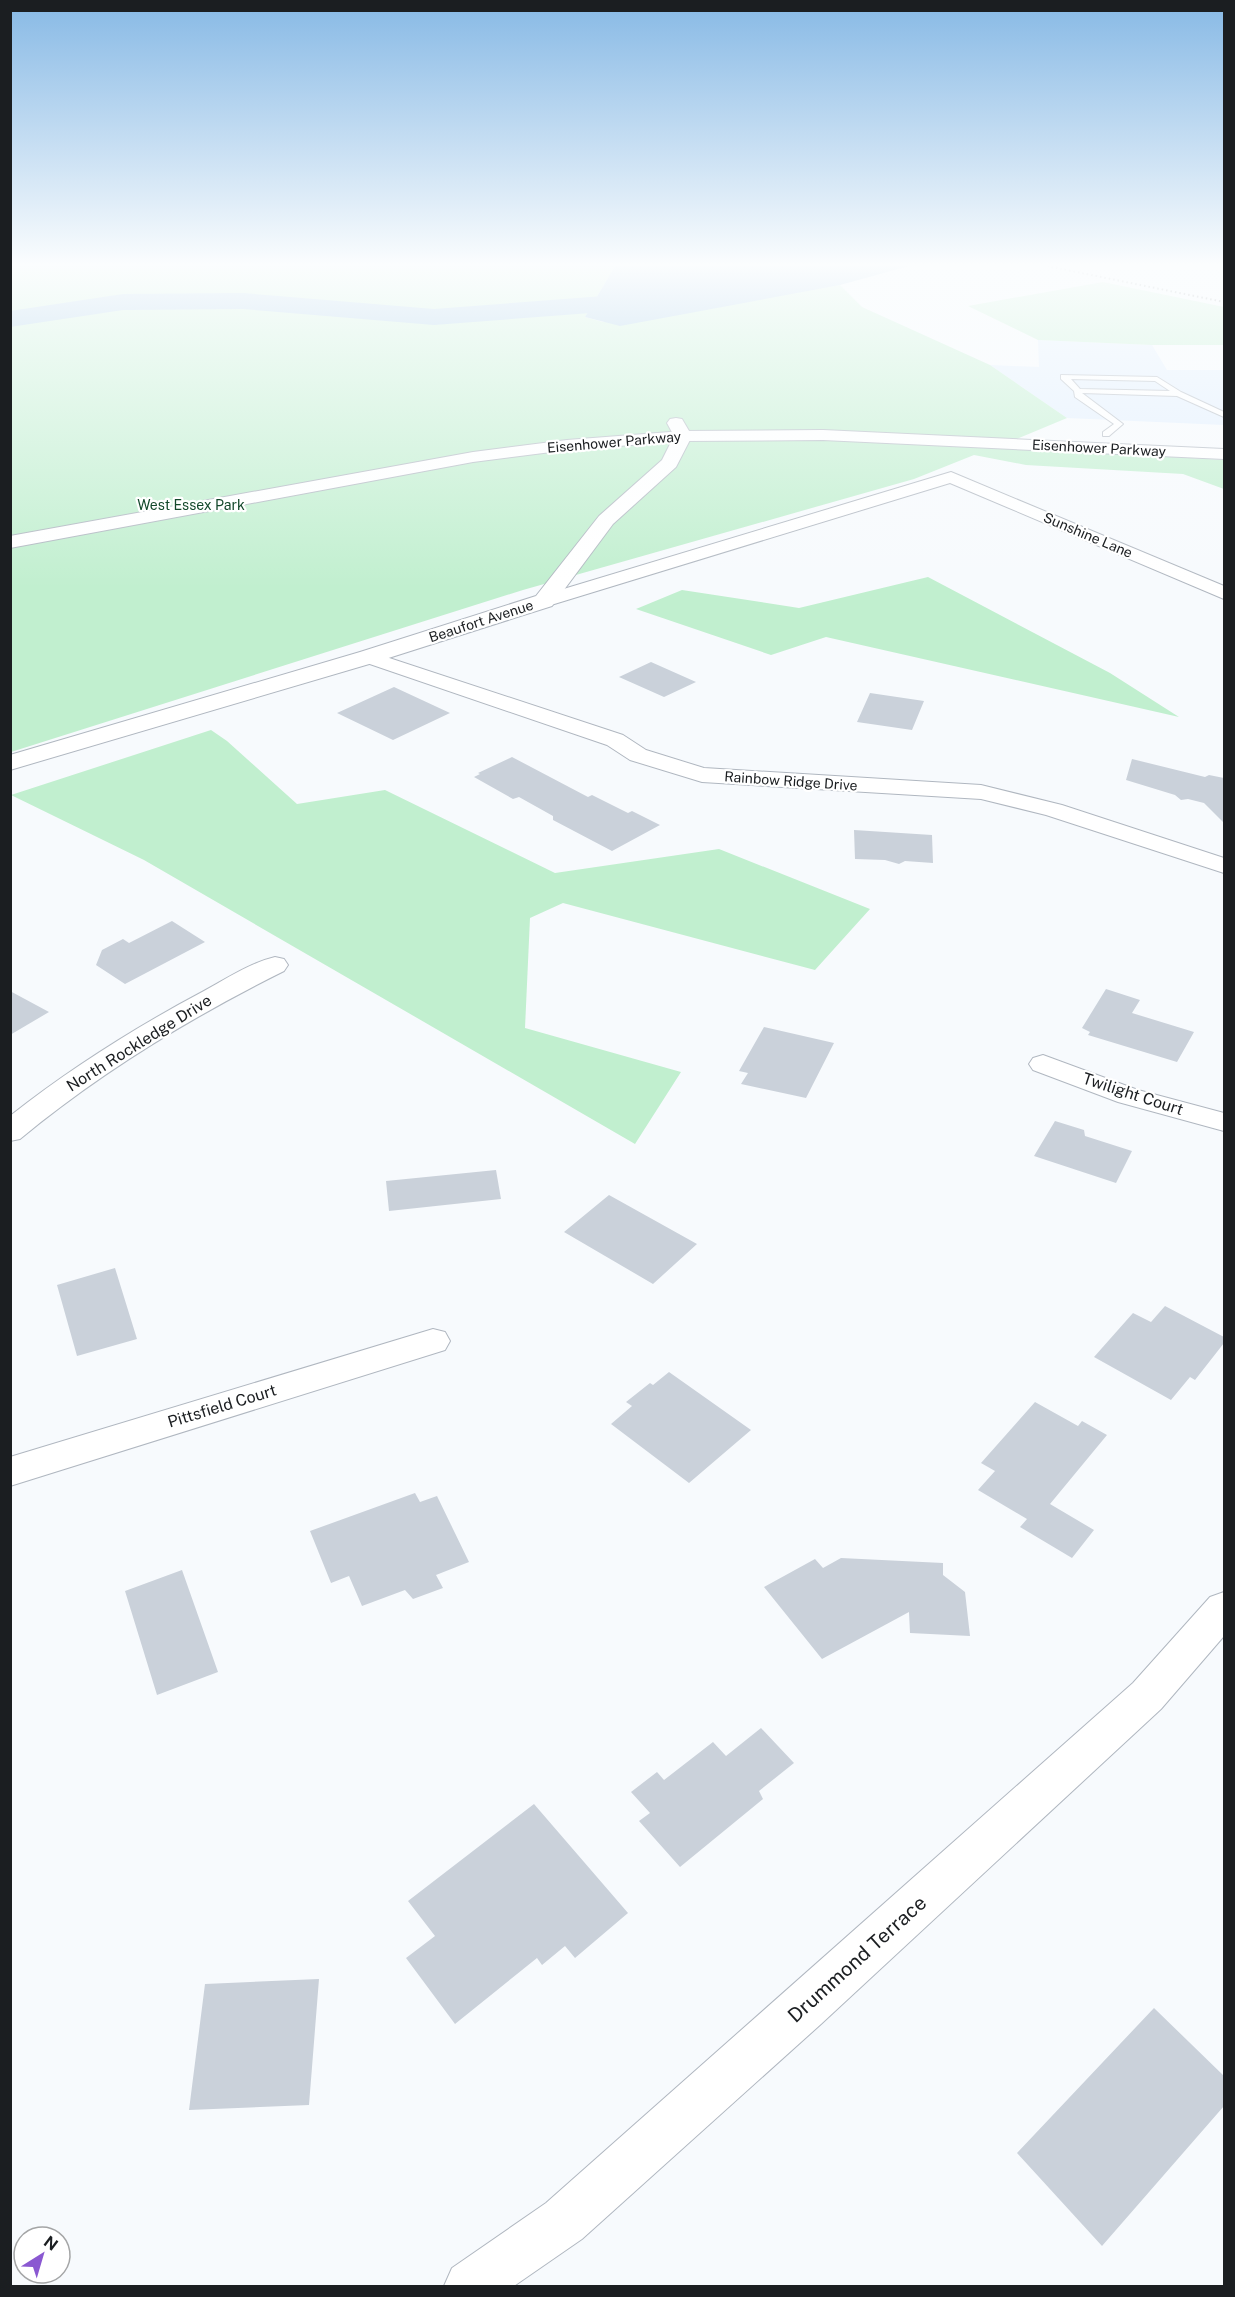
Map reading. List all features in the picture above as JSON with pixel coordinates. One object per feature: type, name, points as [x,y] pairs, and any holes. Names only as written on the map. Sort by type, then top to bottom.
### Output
[{"type":"main road","name":"Eisenhower Parkway","points":[[10,542],[473,457],[757,419],[1224,439]]},
{"type":"main road","name":"Eisenhower Parkway","points":[[173,494],[451,445],[559,431],[680,430],[1224,454]]},
{"type":"main road","points":[[544,601],[560,584],[581,551],[606,520],[667,469],[678,453],[680,430]]},
{"type":"main road","name":"Beaufort Avenue","points":[[10,763],[368,657],[544,601]]},
{"type":"street","name":"Beaufort Avenue","points":[[544,601],[951,477]]},
{"type":"street","name":"Sunshine Lane","points":[[951,477],[1224,593]]},
{"type":"street","name":"Rainbow Ridge Drive","points":[[368,657],[615,740],[638,755],[702,775],[981,792],[1054,810],[1224,866]]},
{"type":"street","name":"North Rockledge Drive","points":[[10,1131],[70,1084],[123,1049],[201,1002],[275,965]]},
{"type":"street","name":"Twilight Court","points":[[1043,1064],[1128,1096],[1224,1122]]},
{"type":"street","name":"Pittsfield Court","points":[[10,1472],[433,1341]]},
{"type":"street","name":"Drummond Terrace","points":[[471,2286],[564,2222],[804,2007],[1147,1696],[1224,1609]]},
{"type":"lane","points":[[1106,434],[1119,424],[1078,395],[1078,391],[1064,377],[1157,379],[1178,394],[1224,415]]},
{"type":"lane","points":[[1078,391],[1178,394]]},
{"type":"shaded area","points":[[1002,373],[1224,373],[1224,425],[1067,418]]},
{"type":"green space","name":"West Essex Park","points":[[11,373],[1002,373],[1067,418],[997,447],[1224,460],[1224,489],[1183,474],[1026,465],[974,455],[914,479],[523,590],[11,752]]},
{"type":"green space","points":[[928,577],[1110,673],[1179,717],[826,637],[771,655],[636,609],[682,590],[799,608]]},
{"type":"green space","points":[[211,730],[227,741],[297,804],[385,790],[555,873],[719,849],[870,909],[815,970],[563,903],[530,918],[525,1028],[681,1072],[635,1144],[144,860],[11,795]]},
{"type":"building","points":[[651,662],[696,682],[664,697],[619,677]]},
{"type":"building","points":[[394,687],[450,713],[393,740],[337,713]]},
{"type":"building","points":[[870,693],[924,701],[912,730],[857,722]]},
{"type":"building","points":[[512,757],[588,797],[592,795],[628,813],[632,811],[660,825],[612,851],[553,820],[553,816],[519,797],[513,799],[474,777]]},
{"type":"building","points":[[1132,759],[1205,777],[1209,775],[1224,778],[1224,823],[1204,803],[1188,799],[1181,800],[1175,795],[1126,780]]},
{"type":"building","points":[[854,830],[932,835],[933,863],[905,861],[899,864],[885,860],[855,859]]},
{"type":"building","points":[[172,921],[205,942],[125,984],[96,965],[102,950],[123,939],[129,943]]},
{"type":"building","points":[[1106,989],[1140,1000],[1132,1013],[1194,1032],[1177,1062],[1088,1035],[1090,1032],[1082,1028]]},
{"type":"building","points":[[10,991],[49,1012],[10,1035]]},
{"type":"building","points":[[764,1027],[834,1043],[806,1098],[741,1084],[748,1073],[739,1071]]},
{"type":"building","points":[[1055,1121],[1084,1130],[1085,1136],[1132,1151],[1116,1183],[1034,1156]]},
{"type":"building","points":[[496,1170],[501,1199],[389,1211],[386,1181]]},
{"type":"building","points":[[609,1195],[697,1244],[653,1284],[564,1232]]},
{"type":"building","points":[[115,1268],[137,1339],[77,1356],[57,1285]]},
{"type":"building","points":[[1165,1306],[1224,1337],[1224,1343],[1195,1380],[1190,1377],[1171,1400],[1094,1357],[1133,1313],[1151,1322]]},
{"type":"building","points":[[669,1372],[751,1430],[689,1483],[611,1424],[632,1406],[626,1402],[650,1383],[653,1385]]},
{"type":"building","points":[[1035,1402],[1078,1426],[1082,1421],[1107,1435],[1050,1504],[1094,1530],[1072,1558],[1020,1527],[1027,1519],[978,1490],[995,1471],[981,1463]]},
{"type":"building","points":[[415,1493],[420,1502],[437,1496],[469,1562],[436,1575],[443,1588],[413,1599],[405,1590],[362,1606],[349,1576],[331,1583],[310,1531]]},
{"type":"building","points":[[841,1558],[943,1563],[943,1575],[965,1592],[970,1636],[910,1633],[909,1612],[822,1659],[764,1587],[815,1559],[823,1568]]},
{"type":"building","points":[[182,1570],[218,1672],[157,1695],[125,1591]]},
{"type":"building","points":[[761,1728],[794,1763],[759,1791],[763,1799],[680,1867],[639,1821],[650,1813],[631,1792],[657,1772],[664,1780],[713,1742],[726,1756]]},
{"type":"building","points":[[534,1804],[628,1913],[575,1958],[565,1946],[542,1965],[537,1958],[455,2024],[406,1958],[435,1936],[408,1901]]},
{"type":"building","points":[[319,1979],[309,2105],[189,2110],[205,1984]]},
{"type":"building","points":[[1154,2008],[1224,2076],[1224,2106],[1102,2246],[1017,2153]]}]
